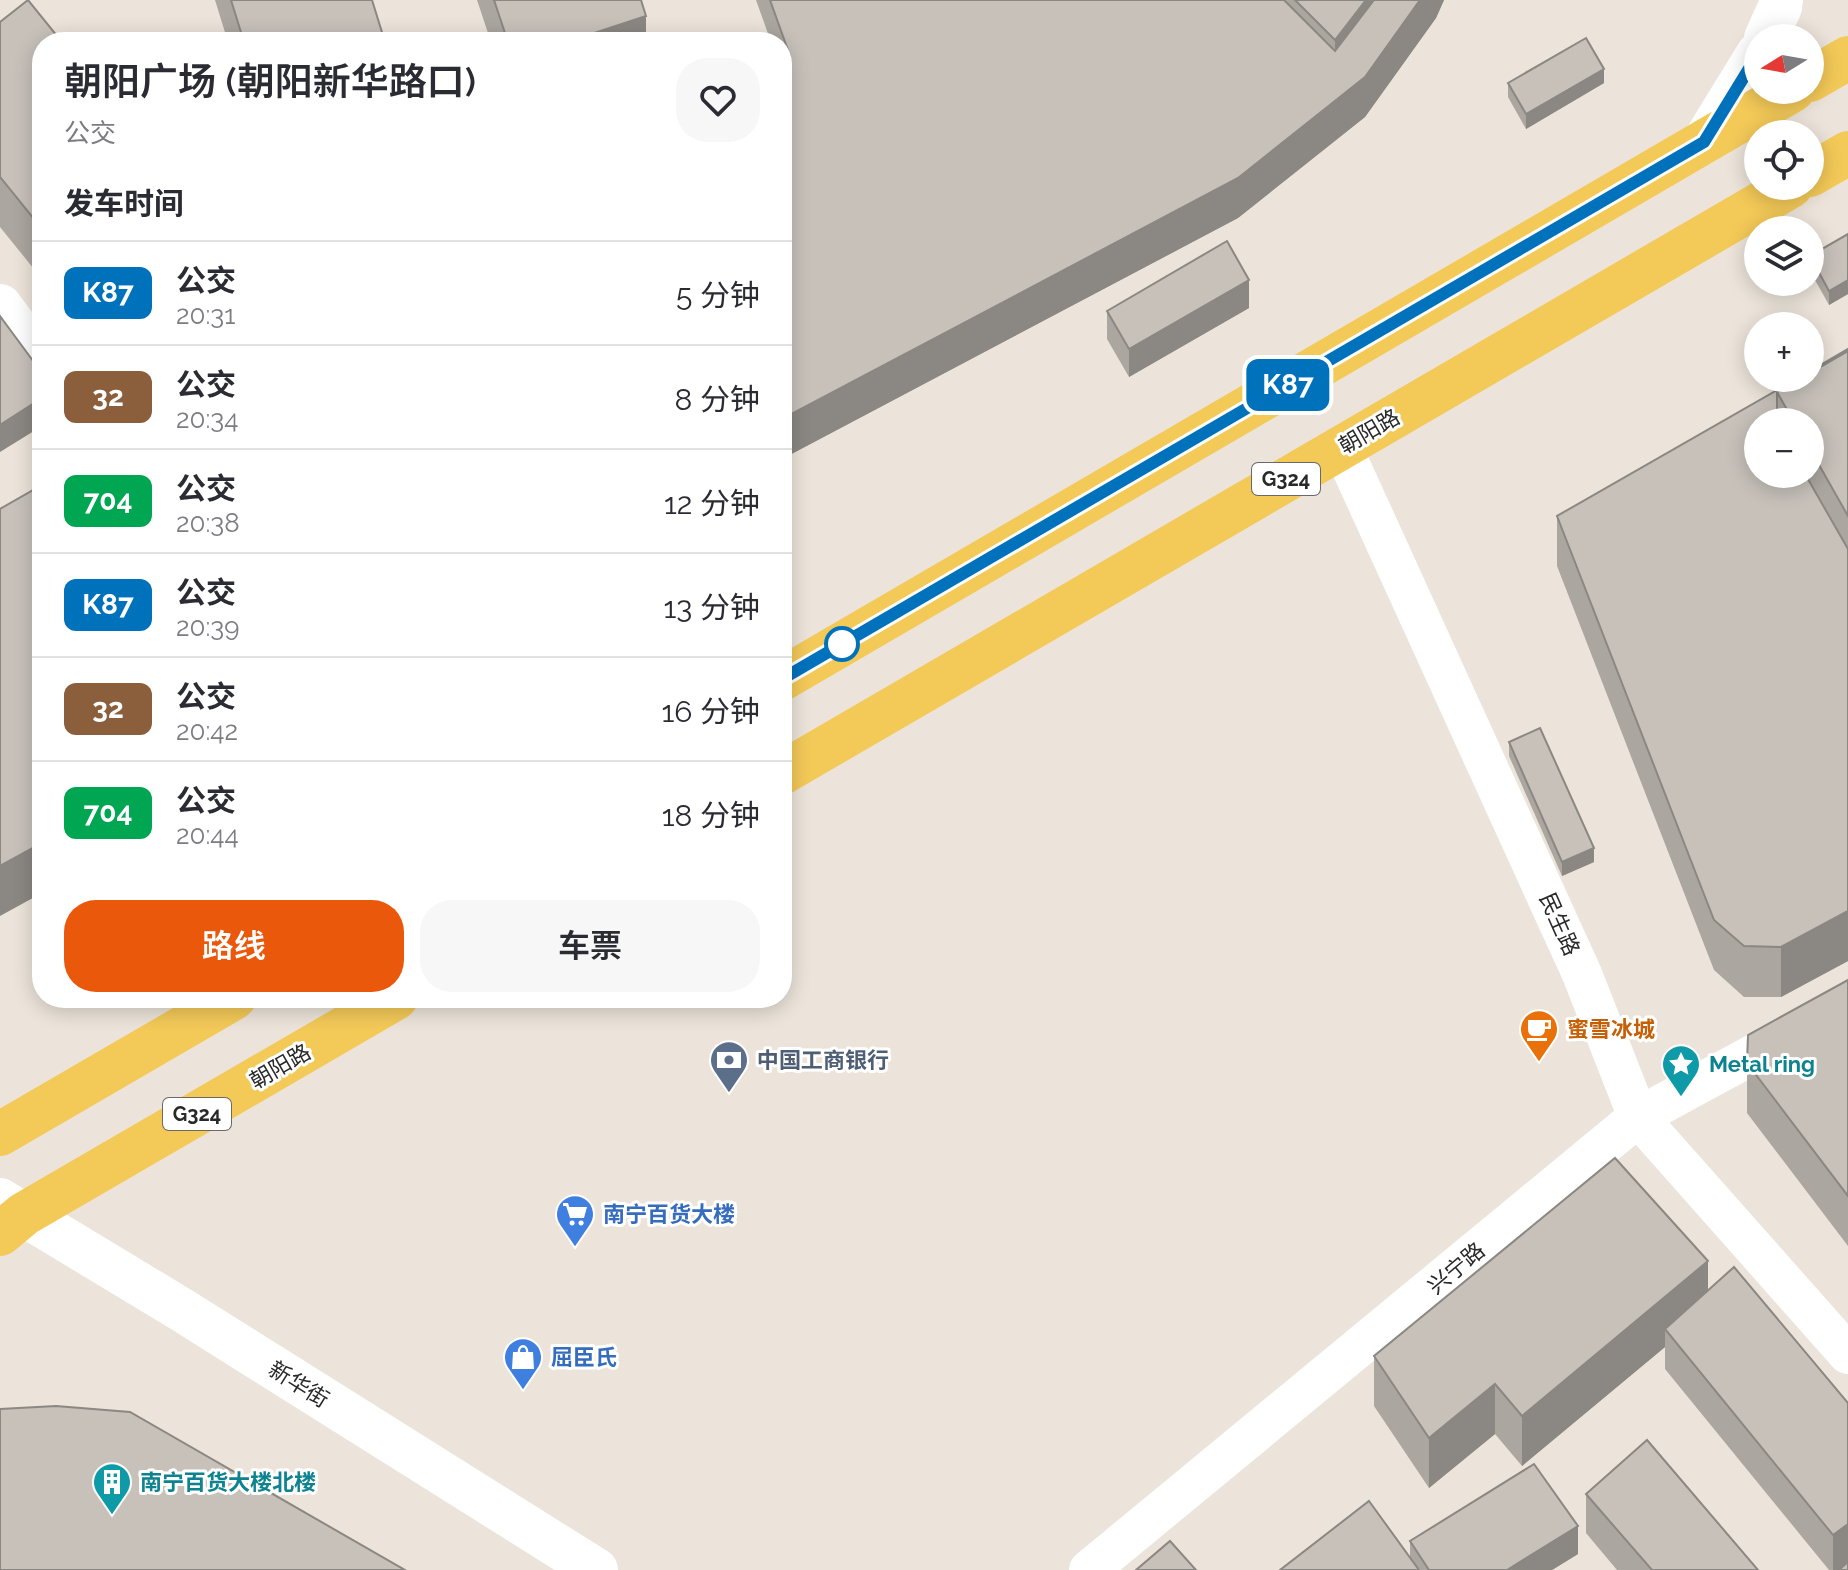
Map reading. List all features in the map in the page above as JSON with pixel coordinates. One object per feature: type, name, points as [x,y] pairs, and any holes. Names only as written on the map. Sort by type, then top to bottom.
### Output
[{"type":"main road","points":[[1824,72],[1848,58]]},
{"type":"main road","points":[[792,673],[1769,104]]},
{"type":"main road","points":[[1824,167],[1848,153]]},
{"type":"main road","name":"朝阳路","points":[[792,767],[1767,200]]},
{"type":"main road","points":[[0,1134],[217,1008]]},
{"type":"main road","name":"朝阳路","points":[[8,1216],[378,1008]]},
{"type":"street","points":[[1772,24],[1781,0]]},
{"type":"street","points":[[1704,142],[1744,77]]},
{"type":"street","points":[[0,306],[32,349]]},
{"type":"street","name":"民生路","points":[[1342,447],[1582,974],[1638,1117],[1848,1354]]},
{"type":"street","name":"兴宁路","points":[[1089,1570],[1638,1117],[1848,1003]]},
{"type":"street","name":"新华街","points":[[8,1216],[596,1570]]},
{"type":"building","points":[[28,0],[54,32],[32,32],[32,217],[0,177],[0,22]]},
{"type":"building","points":[[231,0],[372,0],[382,32],[241,32]]},
{"type":"building","points":[[494,0],[641,0],[646,16],[597,32],[505,32]]},
{"type":"building","points":[[770,0],[1284,0],[1335,51],[1374,0],[1420,0],[1365,77],[1238,178],[792,414],[792,32],[781,32]]},
{"type":"building","points":[[1295,0],[1366,0],[1335,40]]},
{"type":"building","points":[[1586,38],[1604,69],[1526,114],[1508,83]]},
{"type":"building","points":[[1848,234],[1848,280],[1829,291],[1824,282],[1824,248]]},
{"type":"building","points":[[1227,241],[1249,280],[1129,349],[1107,311]]},
{"type":"building","points":[[0,316],[32,359],[32,404],[0,425]]},
{"type":"building","points":[[1848,349],[1824,365],[1824,363]]},
{"type":"building","points":[[1848,351],[1848,516],[1824,474],[1824,408],[1786,408],[1777,392],[1824,392],[1824,365]]},
{"type":"building","points":[[1774,392],[1777,392],[1777,408],[1746,408]]},
{"type":"building","points":[[1744,409],[1744,488],[1813,488],[1848,549],[1848,911],[1781,947],[1744,946],[1714,920],[1557,516]]},
{"type":"building","points":[[32,491],[32,848],[0,866],[0,509]]},
{"type":"building","points":[[1540,728],[1594,848],[1562,862],[1509,742]]},
{"type":"building","points":[[1848,980],[1848,1196],[1747,1063],[1748,1035]]},
{"type":"building","points":[[1615,1158],[1708,1261],[1522,1416],[1495,1384],[1429,1438],[1374,1356]]},
{"type":"building","points":[[1734,1267],[1848,1403],[1848,1524],[1833,1535],[1665,1329]]},
{"type":"building","points":[[56,1406],[130,1412],[405,1570],[0,1570],[0,1409]]},
{"type":"building","points":[[1647,1440],[1758,1570],[1652,1570],[1586,1494]]},
{"type":"building","points":[[1534,1464],[1578,1526],[1507,1570],[1429,1570],[1410,1541]]},
{"type":"building","points":[[1369,1501],[1419,1570],[1280,1570]]},
{"type":"building","points":[[1170,1541],[1196,1570],[1136,1570]]},
{"type":"bus line","name":"K87","points":[[792,673],[1704,142],[1744,77]]},
{"type":"place","name":"蜜雪冰城","points":[[1539,1063]]},
{"type":"place","name":"中国工商银行","points":[[729,1094]]},
{"type":"place","name":"Metal ring","points":[[1681,1098]]},
{"type":"place","name":"南宁百货大楼","points":[[575,1248]]},
{"type":"place","name":"屈臣氏","points":[[523,1391]]},
{"type":"place","name":"南宁百货大楼北楼","points":[[112,1516]]}]
